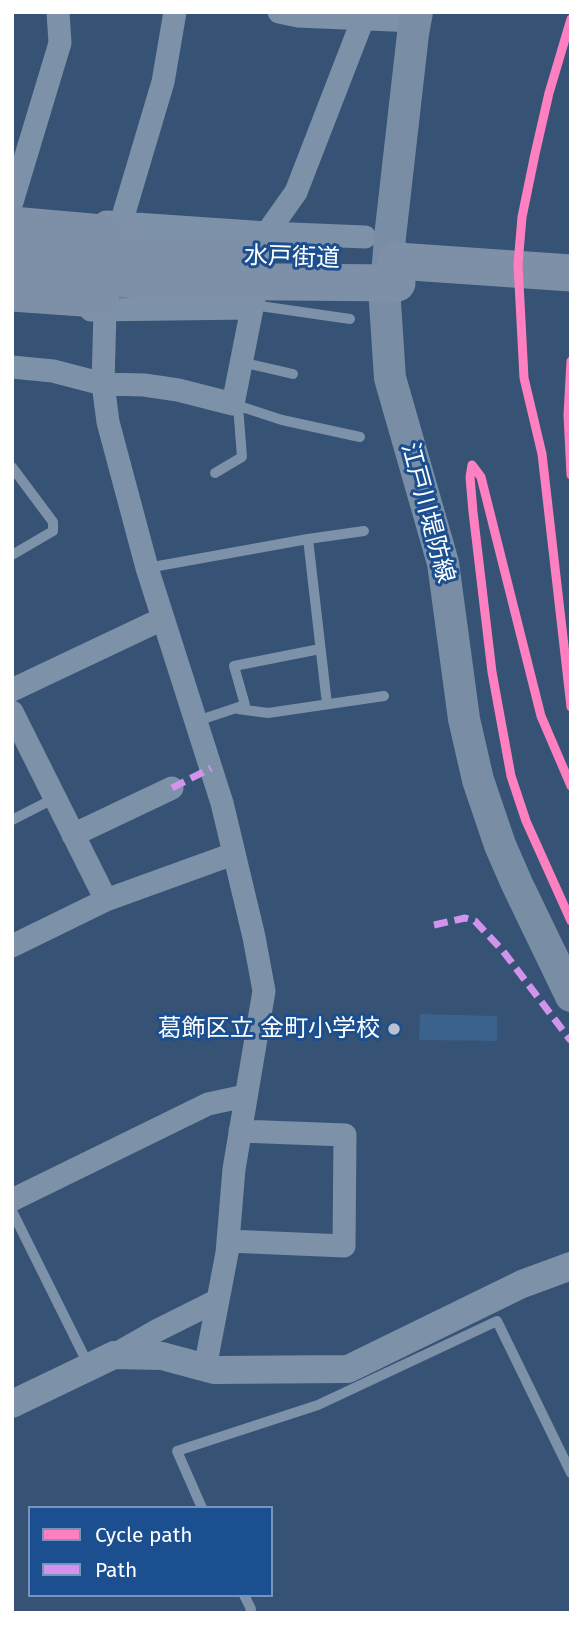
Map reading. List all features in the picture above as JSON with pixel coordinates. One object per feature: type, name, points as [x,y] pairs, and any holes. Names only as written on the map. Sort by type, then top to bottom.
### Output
[{"type":"highway","points":[[12,225],[169,238],[236,256]]},
{"type":"highway","name":"水戸街道","points":[[12,247],[78,252],[236,256],[397,272],[481,276],[571,273]]},
{"type":"highway","name":"水戸街道","points":[[12,273],[173,281],[292,281],[397,272]]},
{"type":"highway","name":"水戸街道","points":[[481,276],[571,294]]},
{"type":"highway","points":[[12,293],[63,298],[121,299],[218,295],[292,281]]},
{"type":"main road","name":"江戸川堤防線","points":[[416,16],[396,174],[385,303],[390,378],[439,545],[449,597],[464,719],[478,780],[506,858],[571,996]]},
{"type":"street","points":[[12,202],[60,43],[58,12]]},
{"type":"street","points":[[175,12],[163,82],[121,223],[105,310],[103,384],[108,422],[147,568],[222,803],[264,991],[245,1096],[228,1241],[205,1368]]},
{"type":"street","points":[[279,12],[298,16],[363,19],[416,16]]},
{"type":"street","points":[[12,367],[53,371],[103,384],[144,385],[178,390],[235,405],[267,233],[296,192],[363,19]]},
{"type":"street","points":[[12,212],[121,223],[365,237]]},
{"type":"street","points":[[12,309],[252,307]]},
{"type":"street","points":[[12,690],[162,619]]},
{"type":"street","points":[[12,712],[106,900]]},
{"type":"street","points":[[73,835],[172,788]]},
{"type":"street","points":[[12,946],[106,900],[233,854]]},
{"type":"street","points":[[12,1200],[208,1104],[245,1096]]},
{"type":"street","points":[[228,1241],[344,1246],[345,1135],[240,1131]]},
{"type":"street","points":[[102,1361],[162,1356],[214,1370],[348,1369],[522,1284],[571,1266]]},
{"type":"street","points":[[12,1404],[102,1361],[218,1300]]},
{"type":"lane","points":[[252,307],[350,319]]},
{"type":"lane","points":[[241,362],[293,374]]},
{"type":"lane","points":[[215,473],[242,457],[235,405],[282,420],[360,437]]},
{"type":"lane","points":[[12,467],[53,522],[53,531],[12,555]]},
{"type":"lane","points":[[147,568],[364,531]]},
{"type":"lane","points":[[308,539],[327,704]]},
{"type":"lane","points":[[197,721],[245,705],[234,666],[320,649]]},
{"type":"lane","points":[[235,708],[268,713],[384,695]]},
{"type":"lane","points":[[12,820],[55,798]]},
{"type":"lane","points":[[12,1211],[102,1361]]},
{"type":"lane","points":[[201,1506],[177,1451],[318,1405],[497,1321],[571,1473]]},
{"type":"lane","points":[[245,1597],[251,1609],[250,1613]]},
{"type":"water","points":[[420,1014],[497,1016],[497,1041],[419,1040]]},
{"type":"marked path","points":[[172,788],[211,768]]},
{"type":"marked path","points":[[434,925],[465,918],[475,921],[503,951],[571,1041]]},
{"type":"cycle path","points":[[571,19],[549,93],[535,154],[522,217],[518,264],[524,378],[542,454],[571,707]]},
{"type":"cycle path","points":[[571,361],[568,415],[571,475]]},
{"type":"cycle path","points":[[472,465],[470,477],[473,512],[492,672],[511,776],[526,821],[571,921]]},
{"type":"cycle path","points":[[472,465],[481,477],[541,716],[571,786]]},
{"type":"place","name":"葛飾区立 金町小学校","points":[[394,1029]]}]
